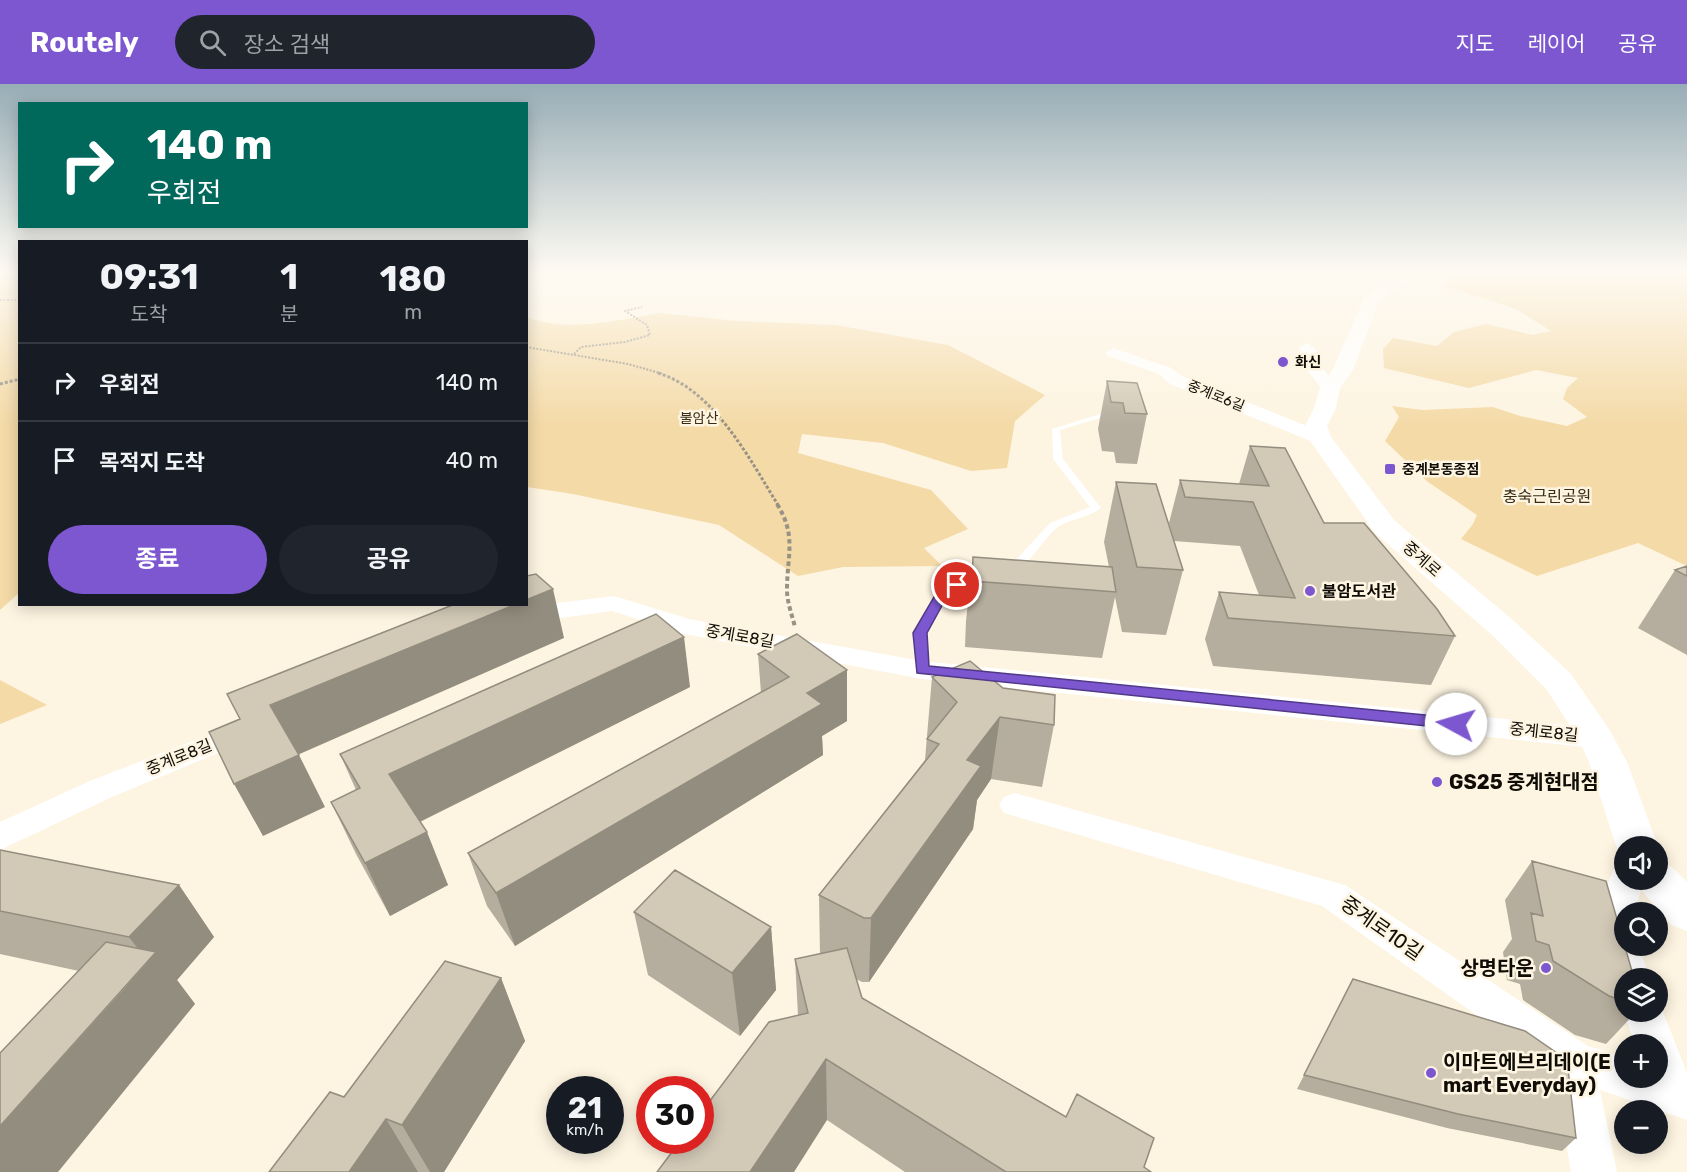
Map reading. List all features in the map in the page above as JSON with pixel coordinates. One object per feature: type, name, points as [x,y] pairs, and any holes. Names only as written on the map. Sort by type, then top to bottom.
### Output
[{"type":"street","points":[[1320,438],[1316,426],[1325,408],[1330,388],[1343,370],[1362,323]]},
{"type":"street","points":[[1307,348],[1308,358],[1318,375],[1330,388]]},
{"type":"street","name":"중계로6길","points":[[1113,353],[1165,371],[1176,380],[1320,438]]},
{"type":"street","name":"중계로","points":[[1320,438],[1385,527],[1503,628],[1558,682],[1596,738],[1608,762],[1632,836]]},
{"type":"street","name":"중계로8길","points":[[504,624],[526,615],[614,603],[684,626],[922,670],[1596,738]]},
{"type":"street","name":"중계로8길","points":[[0,837],[101,789],[264,722]]},
{"type":"street","name":"중계로10길","points":[[1015,805],[1333,895],[1577,1062],[1680,1097]]},
{"type":"street","points":[[1623,890],[1614,929],[1628,968]]},
{"type":"street","points":[[1667,890],[1687,912]]},
{"type":"street","points":[[1577,1062],[1579,1096],[1594,1172]]},
{"type":"street","points":[[1668,1071],[1680,1097]]},
{"type":"lane","points":[[922,670],[920,633],[938,600],[957,585],[992,578],[1016,566],[1054,525],[1096,508],[1058,459],[1056,429],[1128,408]]},
{"type":"path","points":[[573,354],[581,347],[625,342],[650,335],[647,325],[644,323]]},
{"type":"path","points":[[528,347],[627,364],[672,376],[694,390],[738,440],[787,520],[790,541],[787,593],[799,647]]},
{"type":"path","points":[[0,384],[18,380]]},
{"type":"green space","points":[[0,323],[18,323],[18,594],[0,610]]},
{"type":"green space","name":"불암산","points":[[528,323],[780,323],[836,325],[948,345],[1045,395],[1015,421],[1007,468],[971,471],[883,443],[802,434],[798,453],[931,490],[968,529],[924,548],[942,566],[843,567],[798,576],[719,525],[573,494],[528,487]]},
{"type":"green space","name":"충숙근린공원","points":[[1538,323],[1687,323],[1687,566],[1638,543],[1537,576],[1461,539],[1477,515],[1428,482],[1385,441],[1399,417],[1392,406],[1422,410],[1493,407],[1520,416],[1567,426],[1587,417],[1563,399],[1567,388],[1578,378],[1536,370],[1469,388],[1384,368],[1383,349],[1393,338],[1437,346],[1454,332],[1486,324],[1533,335],[1551,331]]},
{"type":"green space","points":[[0,680],[47,705],[0,724]]},
{"type":"building","points":[[1107,381],[1137,383],[1147,414],[1125,413],[1123,403],[1111,402]]},
{"type":"building","points":[[1250,446],[1285,448],[1324,523],[1364,523],[1437,609],[1455,636],[1228,618],[1219,592],[1295,598],[1253,502],[1185,497],[1180,480],[1269,486]]},
{"type":"building","points":[[1116,482],[1156,484],[1183,570],[1137,567]]},
{"type":"building","points":[[973,557],[1112,567],[1116,592],[972,581]]},
{"type":"building","points":[[1687,566],[1687,576],[1675,570]]},
{"type":"building","points":[[536,574],[553,589],[528,599],[528,576]]},
{"type":"building","points":[[450,606],[511,606],[270,705],[299,755],[234,784],[209,732],[240,719],[227,694]]},
{"type":"building","points":[[656,614],[684,637],[389,774],[427,832],[365,863],[331,802],[360,788],[340,754]]},
{"type":"building","points":[[797,634],[847,670],[807,693],[822,704],[496,893],[468,853],[789,677],[758,654]]},
{"type":"building","points":[[970,661],[1003,688],[1055,695],[1054,725],[1000,717],[967,760],[981,766],[871,918],[864,918],[819,895],[939,744],[927,739],[957,702],[932,677]]},
{"type":"building","points":[[0,850],[179,885],[129,937],[0,911]]},
{"type":"building","points":[[1532,861],[1606,881],[1614,909],[1614,956],[1628,956],[1631,968],[1614,968],[1614,998],[1553,961],[1549,945],[1536,941],[1531,913],[1543,916]]},
{"type":"building","points":[[675,870],[771,927],[732,973],[634,912]]},
{"type":"building","points":[[106,942],[156,952],[0,1126],[0,1053]]},
{"type":"building","points":[[847,948],[862,998],[1066,1117],[1077,1094],[1154,1138],[1144,1167],[1151,1172],[1006,1172],[826,1059],[750,1172],[657,1172],[670,1154],[714,1154],[714,1095],[769,1022],[808,1013],[795,959]]},
{"type":"building","points":[[445,961],[501,978],[402,1125],[386,1119],[349,1172],[269,1172],[330,1092],[344,1097]]},
{"type":"building","name":"이마트에브리데이(E mart Everyday)","points":[[1353,979],[1525,1031],[1567,1060],[1576,1138],[1458,1114],[1304,1075]]},
{"type":"place","name":"화신","points":[[1283,362]]},
{"type":"place","name":"중계본동종점","points":[[1390,469]]},
{"type":"place","name":"불암도서관","points":[[1310,591]]},
{"type":"place","name":"GS25 중계현대점","points":[[1437,782]]},
{"type":"place","name":"상명타운","points":[[1546,968]]},
{"type":"place","name":"이마트에브리데이(E mart Everyday)","points":[[1431,1073]]},
{"type":"route","points":[[957,585],[938,600],[920,633],[922,670],[1456,724]]}]
